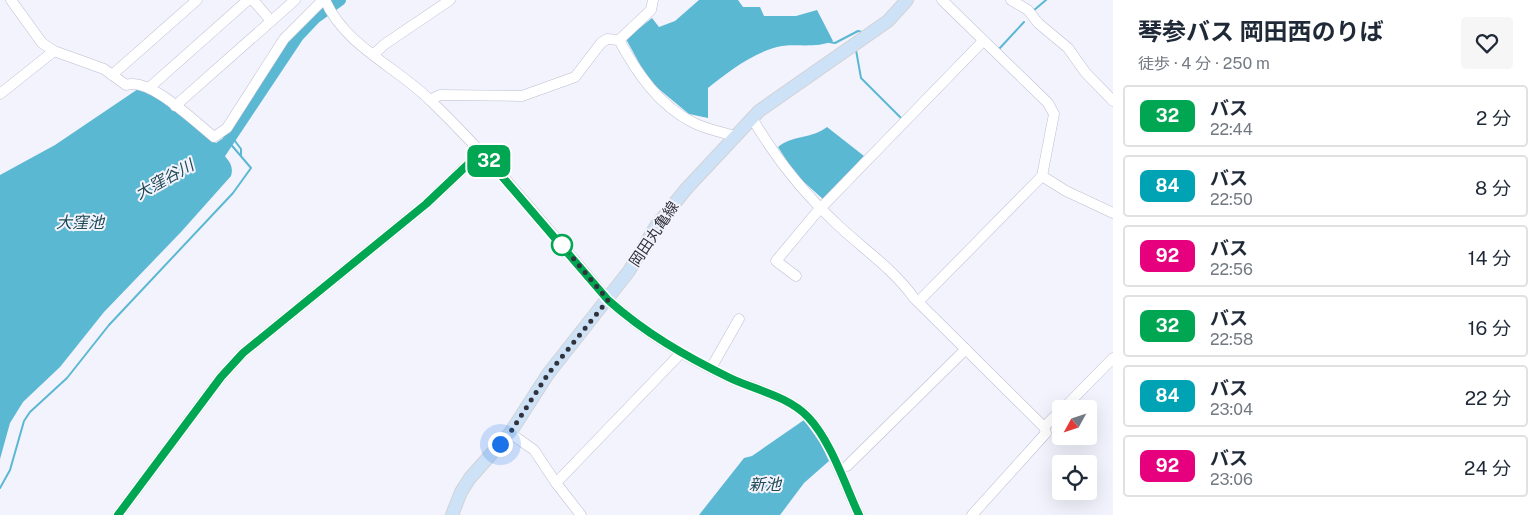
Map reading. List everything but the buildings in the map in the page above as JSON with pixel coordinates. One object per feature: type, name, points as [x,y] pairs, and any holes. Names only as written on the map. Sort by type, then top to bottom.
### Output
[{"type":"main road","name":"岡田丸亀線","points":[[452,515],[461,492],[470,478],[510,433],[548,374],[629,271],[656,226],[734,136],[752,118],[888,21],[907,0]]},
{"type":"street","points":[[11,0],[40,40],[54,50],[104,70],[126,85],[132,83],[150,87],[214,137],[227,128],[284,39],[326,3],[348,35],[430,100],[481,152],[608,300],[642,328],[680,354],[786,402],[808,416],[820,432],[859,515]]},
{"type":"street","points":[[112,75],[197,0]]},
{"type":"street","points":[[150,87],[248,0]]},
{"type":"street","points":[[253,0],[271,21]]},
{"type":"street","points":[[175,106],[295,0]]},
{"type":"street","points":[[374,54],[385,44],[450,0]]},
{"type":"street","points":[[430,100],[440,95],[522,96],[575,77],[601,43],[607,39],[619,40],[651,10],[653,0]]},
{"type":"street","points":[[919,301],[1042,176],[1053,110],[942,0]]},
{"type":"street","points":[[1011,0],[1028,10],[1038,22],[1068,48],[1113,101]]},
{"type":"street","points":[[619,40],[639,76],[657,95],[683,117],[694,123],[734,136]]},
{"type":"street","points":[[796,276],[776,261],[821,208],[983,41]]},
{"type":"street","points":[[0,94],[54,50]]},
{"type":"street","points":[[752,118],[770,149],[800,187],[839,226],[900,278],[919,301],[966,350],[1044,427],[1046,433],[972,515]]},
{"type":"street","points":[[118,515],[221,377],[243,353],[426,204],[481,152]]},
{"type":"street","points":[[1042,176],[1066,191],[1113,213]]},
{"type":"street","points":[[711,368],[739,319]]},
{"type":"street","points":[[846,466],[966,350]]},
{"type":"street","points":[[556,483],[680,354]]},
{"type":"street","points":[[1072,400],[1113,358]]},
{"type":"street","points":[[1044,427],[1052,419]]},
{"type":"street","points":[[510,433],[534,450],[556,483],[581,515]]},
{"type":"water","points":[[699,0],[738,0],[743,7],[760,7],[764,16],[796,16],[817,10],[833,41],[815,45],[782,46],[752,57],[708,88],[708,118],[689,114],[649,81],[626,39],[652,18],[659,27],[675,21]]},
{"type":"water","name":"大窪池","points":[[138,89],[147,90],[216,143],[222,139],[229,147],[223,154],[231,166],[231,176],[181,232],[104,312],[60,367],[23,402],[10,423],[0,459],[0,175],[55,145]]},
{"type":"water","points":[[827,127],[864,156],[824,200],[796,175],[778,147],[789,140],[815,134]]},
{"type":"water","name":"新池","points":[[804,420],[821,444],[829,461],[804,483],[780,515],[699,515],[744,458],[752,456]]},
{"type":"waterway","name":"大窪谷川","points":[[218,156],[298,36],[315,18],[340,0]]},
{"type":"waterway","points":[[1033,11],[1046,0]]},
{"type":"waterway","points":[[999,49],[1024,22]]},
{"type":"waterway","points":[[829,42],[835,43],[858,31],[862,32]]},
{"type":"waterway","points":[[856,50],[861,78],[902,119]]},
{"type":"waterway","points":[[228,141],[235,141],[241,149],[241,155]]},
{"type":"waterway","points":[[0,488],[10,470],[24,421],[30,412],[67,378],[109,325],[233,193],[251,168],[228,141]]},
{"type":"bus line","name":"32","points":[[118,515],[221,377],[243,353],[259,338],[426,204],[481,152],[608,300],[630,320],[680,354],[732,379],[779,398],[808,416],[827,445],[859,515]]},
{"type":"route","points":[[500,444],[510,433],[548,374],[608,300],[562,245]]}]
